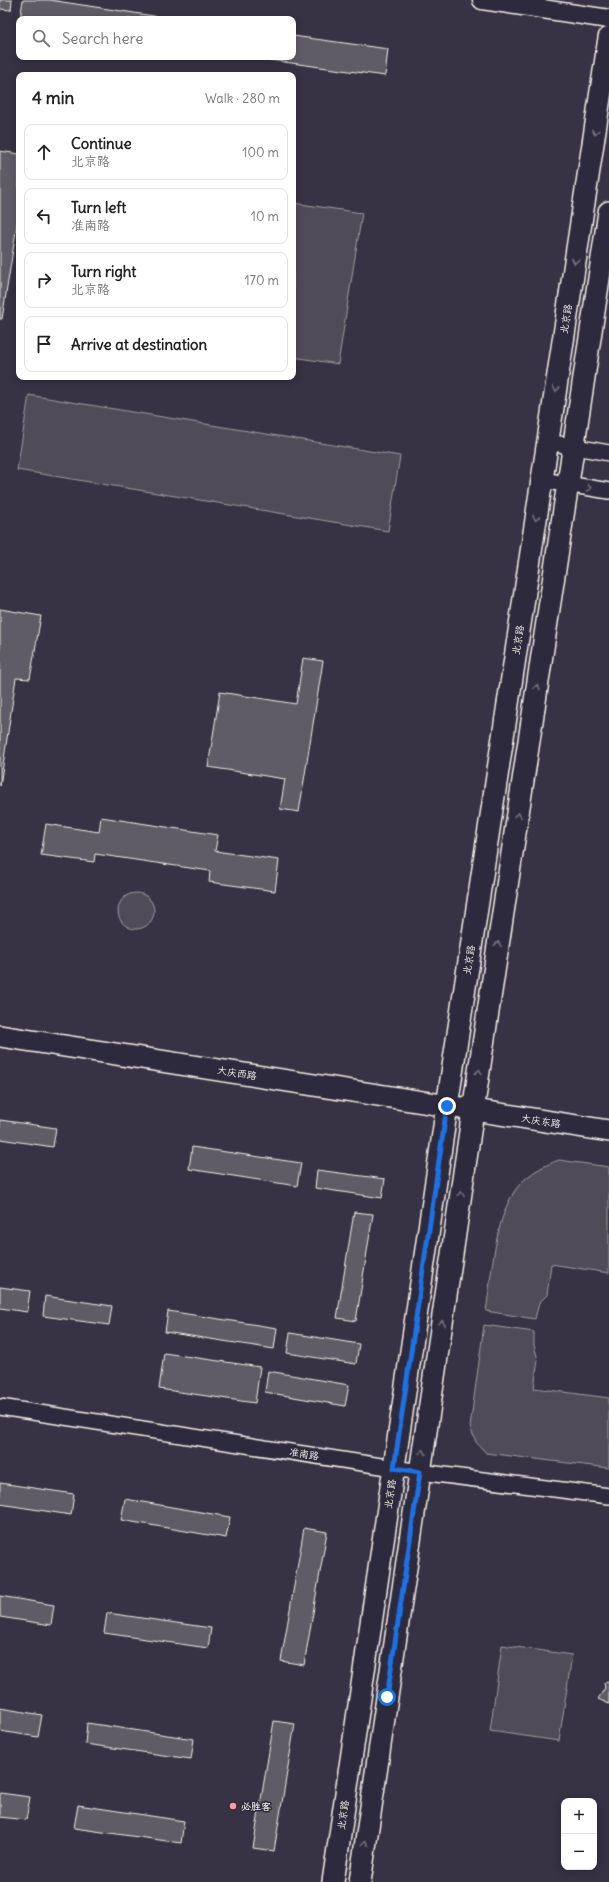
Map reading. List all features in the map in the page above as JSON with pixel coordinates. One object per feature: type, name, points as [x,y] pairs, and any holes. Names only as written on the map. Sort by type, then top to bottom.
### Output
[{"type":"main road","name":"北京路","points":[[332,1882],[447,1106],[609,42]]},
{"type":"main road","points":[[360,1882],[473,1111],[609,212]]},
{"type":"main road","name":"大庆西路","points":[[0,1036],[473,1111]]},
{"type":"main road","name":"大庆东路","points":[[473,1111],[609,1132]]},
{"type":"street","points":[[482,0],[609,19]]},
{"type":"street","points":[[548,442],[609,453]]},
{"type":"street","points":[[542,480],[609,491]]},
{"type":"street","name":"准南路","points":[[0,1407],[420,1472],[609,1496]]},
{"type":"shaded area","points":[[296,203],[362,213],[338,364],[296,357]]},
{"type":"shaded area","points":[[29,395],[400,456],[388,531],[17,470]]},
{"type":"shaded area","points":[[140,893],[149,898],[153,904],[153,918],[149,924],[140,929],[132,929],[123,924],[119,918],[118,907],[123,898],[129,894]]},
{"type":"shaded area","points":[[559,1160],[609,1167],[609,1273],[551,1264],[547,1295],[539,1303],[535,1319],[486,1311],[498,1234],[507,1205],[518,1186],[528,1176],[546,1165]]},
{"type":"shaded area","points":[[484,1325],[534,1332],[534,1345],[538,1360],[534,1388],[609,1398],[609,1468],[486,1453],[476,1442],[470,1427]]},
{"type":"shaded area","points":[[502,1645],[572,1655],[559,1741],[490,1731]]},
{"type":"building","points":[[0,0],[12,0],[11,10],[0,9]]},
{"type":"building","points":[[23,0],[50,0],[154,16],[20,16]]},
{"type":"building","points":[[296,36],[388,49],[385,76],[270,60],[296,60]]},
{"type":"building","points":[[0,151],[16,154],[16,231],[2,319],[0,319]]},
{"type":"building","points":[[0,609],[41,616],[30,679],[16,678],[0,786]]},
{"type":"building","points":[[303,658],[323,661],[299,812],[280,809],[285,779],[208,767],[220,692],[296,704]]},
{"type":"building","points":[[101,817],[218,835],[215,851],[279,860],[275,891],[209,882],[210,871],[95,854],[94,862],[41,855],[46,824],[99,832]]},
{"type":"building","points":[[0,1120],[56,1128],[53,1147],[0,1139]]},
{"type":"building","points":[[192,1147],[301,1163],[297,1186],[189,1169]]},
{"type":"building","points":[[317,1170],[385,1179],[382,1198],[315,1188]]},
{"type":"building","points":[[354,1212],[373,1214],[356,1321],[337,1318]]},
{"type":"building","points":[[0,1287],[30,1291],[27,1312],[0,1308]]},
{"type":"building","points":[[45,1296],[112,1306],[109,1325],[43,1316]]},
{"type":"building","points":[[168,1311],[277,1328],[274,1349],[165,1332]]},
{"type":"building","points":[[290,1333],[359,1344],[356,1364],[287,1353]]},
{"type":"building","points":[[164,1353],[260,1367],[255,1403],[159,1389]]},
{"type":"building","points":[[268,1371],[349,1385],[345,1406],[265,1392]]},
{"type":"building","points":[[0,1483],[74,1494],[71,1515],[0,1504]]},
{"type":"building","points":[[125,1499],[230,1517],[226,1538],[121,1520]]},
{"type":"building","points":[[304,1528],[327,1532],[304,1665],[281,1661]]},
{"type":"building","points":[[0,1596],[54,1605],[51,1625],[0,1617]]},
{"type":"building","points":[[107,1613],[211,1628],[208,1648],[104,1633]]},
{"type":"building","points":[[607,1681],[609,1682],[609,1704],[598,1699],[605,1688],[604,1683]]},
{"type":"building","points":[[0,1708],[42,1715],[38,1737],[0,1731]]},
{"type":"building","points":[[274,1721],[295,1724],[274,1851],[253,1848]]},
{"type":"building","points":[[87,1723],[194,1739],[191,1759],[85,1744]]},
{"type":"building","points":[[0,1793],[30,1797],[26,1820],[0,1817]]},
{"type":"building","points":[[78,1805],[184,1821],[181,1843],[74,1828]]},
{"type":"place","name":"必胜客","points":[[233,1806]]},
{"type":"route","points":[[387,1697],[420,1472],[394,1468],[447,1106]]}]
